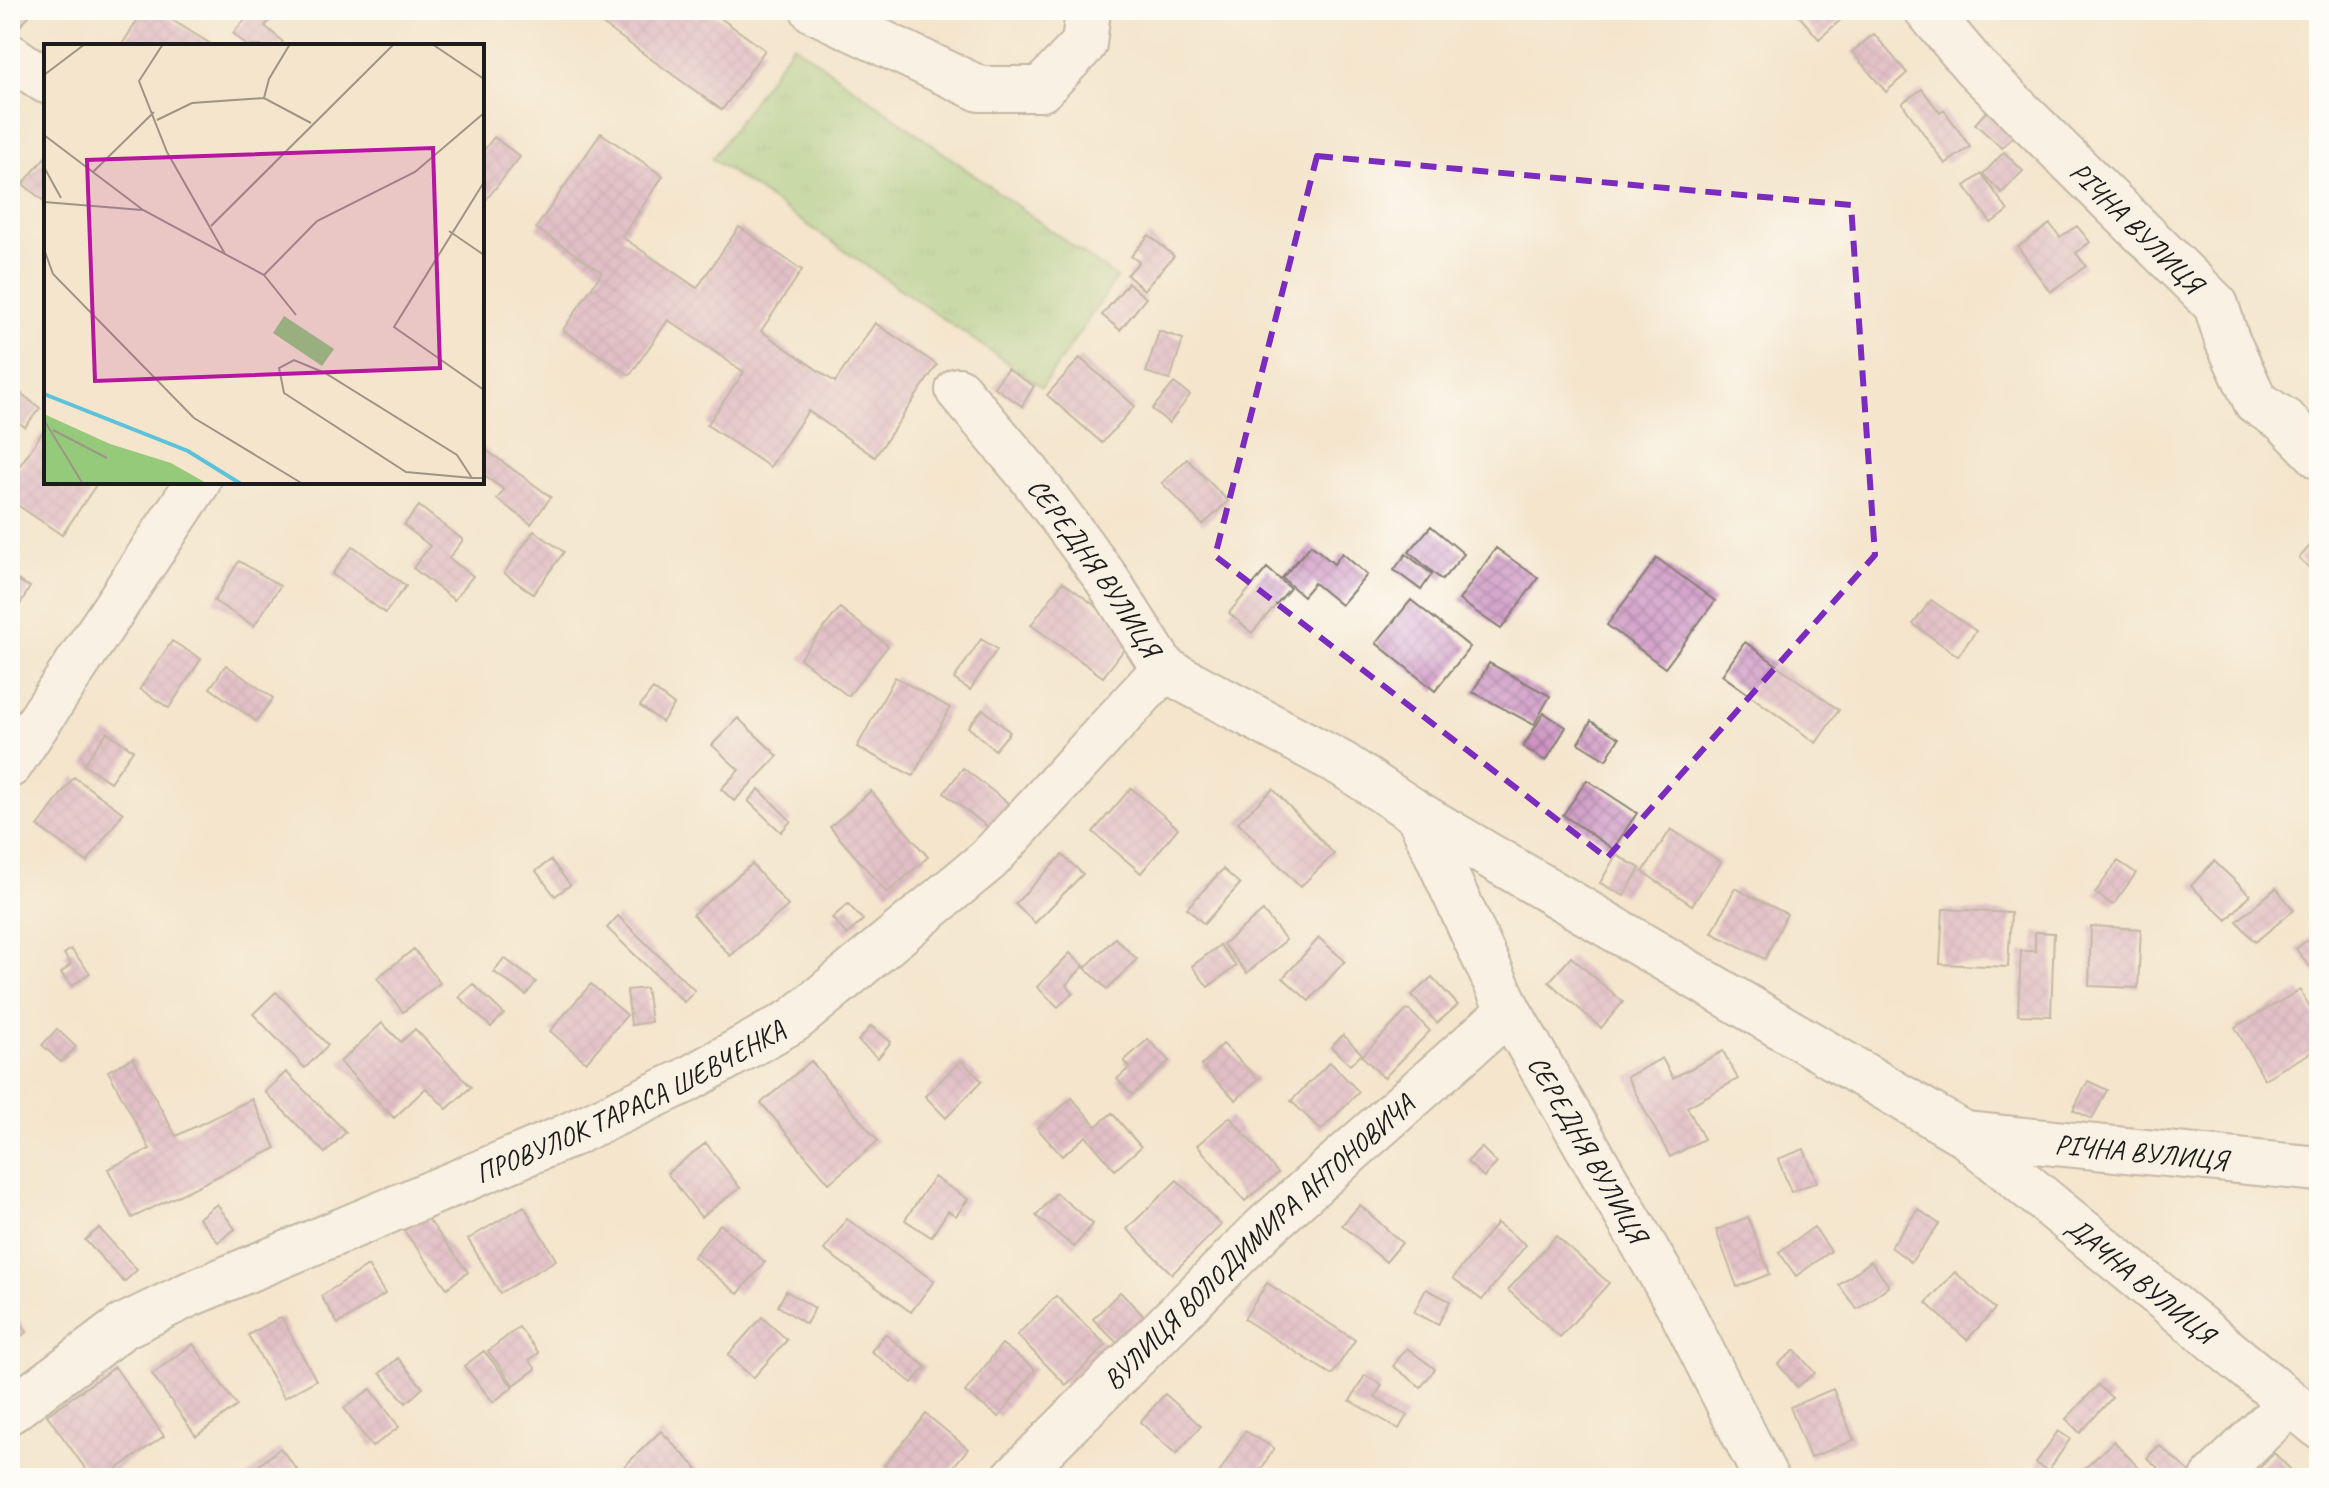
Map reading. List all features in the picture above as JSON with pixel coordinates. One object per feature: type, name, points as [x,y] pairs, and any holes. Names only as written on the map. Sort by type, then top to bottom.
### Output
[{"type":"street","points":[[813,10],[980,89],[1041,89],[1084,44],[1088,10]]},
{"type":"street","name":"РІЧНА ВУЛИЦЯ","points":[[1927,10],[1975,67],[2216,305],[2236,363],[2256,402],[2285,421],[2319,456]]},
{"type":"street","points":[[10,56],[44,80]]},
{"type":"street","name":"СЕРЕДНЯ ВУЛИЦЯ","points":[[958,390],[1029,474],[1106,578],[1164,669],[1342,764],[1418,814],[1964,1134]]},
{"type":"street","points":[[10,765],[197,484]]},
{"type":"street","name":"ПРОВУЛОК ТАРАСА ШЕВЧЕНКА","points":[[10,1411],[122,1327],[190,1294],[590,1125],[685,1081],[794,1020],[988,860],[1164,669]]},
{"type":"street","name":"СЕРЕДНЯ ВУЛИЦЯ","points":[[1418,814],[1509,1011],[1679,1306],[1766,1478]]},
{"type":"street","name":"ВУЛИЦЯ ВОЛОДИМИРА АНТОНОВИЧА","points":[[1014,1478],[1265,1227],[1509,1011]]},
{"type":"street","name":"РІЧНА ВУЛИЦЯ","points":[[1964,1134],[2319,1169]]},
{"type":"street","name":"ДАЧНА ВУЛИЦЯ","points":[[1964,1134],[2305,1414]]},
{"type":"street","points":[[2213,1478],[2305,1414]]},
{"type":"highlighted area","points":[[1317,156],[1851,205],[1875,555],[1607,858],[1215,556]]},
{"type":"green space","points":[[793,44],[1117,278],[1042,387],[712,159]]},
{"type":"building","points":[[10,10],[34,10],[10,38]]},
{"type":"building","points":[[144,10],[156,10],[211,44],[122,44]]},
{"type":"building","points":[[254,10],[280,10],[265,26],[283,42],[281,44],[245,44],[233,33]]},
{"type":"building","points":[[583,10],[709,10],[765,50],[722,110]]},
{"type":"building","points":[[1794,10],[1839,10],[1845,16],[1819,39]]},
{"type":"building","points":[[1874,34],[1907,73],[1886,92],[1852,52]]},
{"type":"building","points":[[1922,89],[1940,113],[1944,110],[1970,147],[1945,164],[1902,103]]},
{"type":"building","points":[[1993,104],[2020,128],[2002,148],[1975,124]]},
{"type":"building","points":[[601,133],[663,176],[622,237],[697,288],[739,227],[802,270],[761,331],[835,382],[875,323],[937,365],[875,457],[808,411],[770,467],[707,425],[744,372],[668,320],[630,375],[563,330],[602,272],[536,228]]},
{"type":"building","points":[[494,137],[520,157],[484,202],[484,150]]},
{"type":"building","points":[[2004,152],[2023,171],[2002,193],[1983,174]]},
{"type":"building","points":[[44,158],[44,201],[23,184]]},
{"type":"building","points":[[1982,174],[2008,211],[1991,223],[1965,186]]},
{"type":"building","points":[[2050,224],[2060,237],[2077,226],[2090,242],[2076,253],[2086,266],[2050,292],[2018,247]]},
{"type":"building","points":[[1149,235],[1174,256],[1144,290],[1127,275],[1139,262],[1131,256]]},
{"type":"building","points":[[1128,283],[1146,298],[1120,330],[1102,315]]},
{"type":"building","points":[[1159,331],[1183,339],[1170,380],[1146,372]]},
{"type":"building","points":[[1080,358],[1135,406],[1102,443],[1047,395]]},
{"type":"building","points":[[1007,369],[1034,386],[1022,406],[994,387]]},
{"type":"building","points":[[1174,383],[1190,395],[1169,423],[1152,409]]},
{"type":"building","points":[[10,385],[40,408],[25,427],[10,416]]},
{"type":"building","points":[[42,433],[44,484],[97,484],[62,535],[10,500],[10,480]]},
{"type":"building","points":[[484,448],[551,497],[531,524],[497,499],[504,490],[484,475]]},
{"type":"building","points":[[1187,459],[1228,501],[1203,525],[1162,483]]},
{"type":"building","points":[[419,506],[463,540],[449,558],[473,576],[454,600],[413,568],[430,546],[404,525]]},
{"type":"building","points":[[1431,526],[1464,554],[1442,580],[1409,552]]},
{"type":"building","points":[[534,531],[564,552],[533,594],[504,573]]},
{"type":"building","points":[[2319,536],[2319,577],[2299,558]]},
{"type":"building","points":[[1311,545],[1334,564],[1342,553],[1367,575],[1341,605],[1314,583],[1303,596],[1282,578]]},
{"type":"building","points":[[353,546],[406,586],[385,613],[332,574]]},
{"type":"building","points":[[1496,548],[1538,578],[1501,629],[1459,600]]},
{"type":"building","points":[[1406,554],[1432,574],[1421,590],[1394,570]]},
{"type":"building","points":[[1657,558],[1715,601],[1665,668],[1607,625]]},
{"type":"building","points":[[239,561],[280,586],[254,626],[214,601]]},
{"type":"building","points":[[1267,568],[1290,588],[1252,633],[1229,613]]},
{"type":"building","points":[[10,576],[30,587],[12,618],[10,617]]},
{"type":"building","points":[[1063,582],[1135,635],[1103,677],[1031,625]]},
{"type":"building","points":[[1411,600],[1470,647],[1435,691],[1376,643]]},
{"type":"building","points":[[1931,600],[1976,631],[1958,656],[1913,624]]},
{"type":"building","points":[[840,608],[888,646],[848,696],[800,658]]},
{"type":"building","points":[[981,639],[997,649],[970,690],[954,679]]},
{"type":"building","points":[[172,641],[201,659],[169,708],[140,689]]},
{"type":"building","points":[[1745,642],[1839,710],[1816,743],[1722,675]]},
{"type":"building","points":[[1489,663],[1550,696],[1534,725],[1473,692]]},
{"type":"building","points":[[226,665],[273,698],[256,721],[210,688]]},
{"type":"building","points":[[895,677],[950,708],[913,776],[857,747]]},
{"type":"building","points":[[653,689],[674,705],[662,722],[640,706]]},
{"type":"building","points":[[983,709],[1010,732],[995,750],[968,727]]},
{"type":"building","points":[[1544,713],[1566,727],[1546,761],[1523,747]]},
{"type":"building","points":[[738,718],[778,756],[734,801],[721,789],[739,770],[712,745]]},
{"type":"building","points":[[1591,721],[1619,738],[1606,760],[1578,743]]},
{"type":"building","points":[[107,732],[133,750],[110,782],[84,764]]},
{"type":"building","points":[[963,768],[1008,803],[989,828],[944,793]]},
{"type":"building","points":[[74,777],[123,813],[87,862],[38,826]]},
{"type":"building","points":[[1587,780],[1637,813],[1613,849],[1563,815]]},
{"type":"building","points":[[1131,788],[1178,828],[1141,873],[1093,832]]},
{"type":"building","points":[[759,789],[791,821],[781,832],[748,801]]},
{"type":"building","points":[[1273,789],[1334,854],[1300,887],[1238,822]]},
{"type":"building","points":[[871,791],[928,857],[887,893],[830,827]]},
{"type":"building","points":[[1671,829],[1721,862],[1692,905],[1643,872]]},
{"type":"building","points":[[1062,855],[1083,874],[1035,923],[1015,904]]},
{"type":"building","points":[[1616,855],[1640,868],[1624,896],[1600,883]]},
{"type":"building","points":[[551,860],[570,885],[555,896],[536,871]]},
{"type":"building","points":[[2118,861],[2136,873],[2113,905],[2095,893]]},
{"type":"building","points":[[2214,861],[2250,895],[2227,920],[2191,886]]},
{"type":"building","points":[[752,864],[788,906],[730,956],[693,914]]},
{"type":"building","points":[[1223,869],[1240,884],[1204,924],[1187,908]]},
{"type":"building","points":[[1735,888],[1787,914],[1765,959],[1712,933]]},
{"type":"building","points":[[2276,888],[2294,910],[2255,942],[2237,921]]},
{"type":"building","points":[[848,904],[863,920],[847,935],[832,918]]},
{"type":"building","points":[[1943,909],[2011,913],[2008,967],[1940,964]]},
{"type":"building","points":[[1263,911],[1286,940],[1247,973],[1223,944]]},
{"type":"building","points":[[618,916],[695,991],[684,1002],[607,928]]},
{"type":"building","points":[[2091,926],[2141,929],[2138,988],[2089,986]]},
{"type":"building","points":[[2035,932],[2054,933],[2051,1016],[2018,1015],[2021,951],[2035,951]]},
{"type":"building","points":[[2311,937],[2319,946],[2319,978],[2296,949]]},
{"type":"building","points":[[1115,938],[1137,959],[1107,989],[1085,968]]},
{"type":"building","points":[[1319,938],[1345,961],[1309,1001],[1283,978]]},
{"type":"building","points":[[1220,945],[1236,966],[1208,987],[1192,966]]},
{"type":"building","points":[[71,949],[90,973],[72,986],[61,973],[71,964],[64,954]]},
{"type":"building","points":[[414,949],[440,983],[403,1012],[377,978]]},
{"type":"building","points":[[1070,953],[1084,966],[1066,985],[1073,993],[1058,1007],[1037,987]]},
{"type":"building","points":[[1571,957],[1623,1002],[1601,1028],[1549,982]]},
{"type":"building","points":[[504,958],[536,982],[526,995],[494,972]]},
{"type":"building","points":[[1432,977],[1458,1005],[1437,1023],[1412,995]]},
{"type":"building","points":[[473,984],[504,1014],[491,1027],[459,997]]},
{"type":"building","points":[[591,984],[627,1015],[586,1062],[550,1031]]},
{"type":"building","points":[[646,988],[651,1022],[631,1025],[627,990]]},
{"type":"building","points":[[2300,990],[2319,1023],[2319,1048],[2264,1079],[2235,1027]]},
{"type":"building","points":[[276,992],[328,1045],[305,1068],[253,1014]]},
{"type":"building","points":[[1408,1009],[1430,1031],[1384,1078],[1362,1056]]},
{"type":"building","points":[[382,1023],[401,1042],[415,1029],[471,1087],[447,1109],[426,1088],[394,1118],[340,1062]]},
{"type":"building","points":[[871,1026],[891,1042],[878,1058],[858,1041]]},
{"type":"building","points":[[57,1029],[76,1047],[61,1062],[42,1045]]},
{"type":"building","points":[[1343,1035],[1362,1054],[1350,1065],[1331,1047]]},
{"type":"building","points":[[1148,1039],[1169,1061],[1132,1095],[1117,1079],[1130,1067],[1124,1061]]},
{"type":"building","points":[[1223,1044],[1258,1079],[1236,1100],[1201,1066]]},
{"type":"building","points":[[1723,1051],[1738,1079],[1687,1107],[1704,1139],[1670,1157],[1627,1077],[1662,1058],[1673,1078]]},
{"type":"building","points":[[133,1058],[176,1136],[252,1099],[276,1148],[132,1218],[108,1169],[150,1149],[108,1071]]},
{"type":"building","points":[[961,1060],[982,1081],[946,1118],[925,1096]]},
{"type":"building","points":[[811,1061],[878,1141],[829,1183],[761,1103]]},
{"type":"building","points":[[1330,1062],[1359,1092],[1321,1130],[1291,1101]]},
{"type":"building","points":[[286,1072],[346,1132],[325,1153],[265,1092]]},
{"type":"building","points":[[2088,1081],[2107,1090],[2092,1119],[2073,1110]]},
{"type":"building","points":[[1072,1098],[1096,1126],[1112,1113],[1141,1147],[1115,1170],[1086,1136],[1062,1156],[1037,1128]]},
{"type":"building","points":[[1230,1117],[1278,1173],[1245,1201],[1197,1145]]},
{"type":"building","points":[[706,1143],[740,1188],[701,1217],[667,1173]]},
{"type":"building","points":[[1481,1147],[1497,1163],[1484,1177],[1467,1162]]},
{"type":"building","points":[[1804,1149],[1817,1182],[1791,1192],[1778,1159]]},
{"type":"building","points":[[934,1177],[968,1199],[956,1216],[948,1211],[931,1237],[905,1220]]},
{"type":"building","points":[[1177,1180],[1221,1225],[1172,1274],[1127,1229]]},
{"type":"building","points":[[1056,1193],[1093,1224],[1074,1247],[1036,1216]]},
{"type":"building","points":[[217,1204],[235,1229],[218,1242],[199,1218]]},
{"type":"building","points":[[1360,1205],[1402,1243],[1386,1262],[1342,1225]]},
{"type":"building","points":[[524,1206],[556,1260],[500,1293],[468,1239]]},
{"type":"building","points":[[1918,1209],[1939,1224],[1911,1262],[1891,1247]]},
{"type":"building","points":[[425,1215],[468,1272],[447,1288],[404,1231]]},
{"type":"building","points":[[1748,1217],[1770,1274],[1737,1287],[1716,1230]]},
{"type":"building","points":[[847,1219],[934,1281],[911,1312],[824,1250]]},
{"type":"building","points":[[1497,1223],[1526,1245],[1482,1300],[1453,1278]]},
{"type":"building","points":[[720,1224],[765,1262],[738,1294],[693,1257]]},
{"type":"building","points":[[1814,1227],[1831,1251],[1796,1276],[1779,1252]]},
{"type":"building","points":[[99,1228],[137,1270],[124,1282],[85,1240]]},
{"type":"building","points":[[1556,1236],[1609,1283],[1560,1337],[1508,1290]]},
{"type":"building","points":[[1871,1261],[1889,1286],[1857,1309],[1839,1285]]},
{"type":"building","points":[[368,1266],[385,1294],[338,1324],[321,1296]]},
{"type":"building","points":[[1955,1272],[1995,1309],[1967,1340],[1926,1303]]},
{"type":"building","points":[[1267,1283],[1355,1340],[1332,1375],[1244,1319]]},
{"type":"building","points":[[1426,1289],[1450,1301],[1438,1325],[1414,1312]]},
{"type":"building","points":[[786,1291],[815,1308],[806,1324],[778,1306]]},
{"type":"building","points":[[1120,1292],[1149,1321],[1122,1348],[1093,1319]]},
{"type":"building","points":[[1056,1296],[1106,1345],[1066,1385],[1017,1335]]},
{"type":"building","points":[[10,1307],[27,1332],[10,1344]]},
{"type":"building","points":[[281,1317],[316,1380],[284,1398],[248,1335]]},
{"type":"building","points":[[762,1317],[787,1340],[753,1378],[728,1355]]},
{"type":"building","points":[[519,1327],[539,1353],[529,1360],[536,1369],[514,1385],[488,1351]]},
{"type":"building","points":[[885,1334],[926,1367],[912,1383],[871,1351]]},
{"type":"building","points":[[193,1344],[237,1406],[196,1436],[152,1374]]},
{"type":"building","points":[[1002,1344],[1035,1369],[999,1417],[965,1392]]},
{"type":"building","points":[[1407,1348],[1435,1369],[1421,1387],[1393,1366]]},
{"type":"building","points":[[1795,1350],[1815,1373],[1797,1387],[1778,1364]]},
{"type":"building","points":[[484,1351],[513,1387],[493,1402],[464,1366]]},
{"type":"building","points":[[398,1358],[423,1388],[406,1403],[380,1373]]},
{"type":"building","points":[[115,1367],[164,1436],[104,1478],[92,1478],[47,1415]]},
{"type":"building","points":[[1365,1375],[1382,1385],[1375,1397],[1407,1415],[1399,1429],[1350,1401]]},
{"type":"building","points":[[2098,1385],[2112,1398],[2080,1433],[2066,1419]]},
{"type":"building","points":[[371,1389],[399,1427],[372,1447],[344,1408]]},
{"type":"building","points":[[1833,1389],[1854,1440],[1810,1458],[1790,1407]]},
{"type":"building","points":[[1165,1394],[1201,1426],[1176,1454],[1140,1422]]},
{"type":"building","points":[[926,1414],[968,1449],[944,1478],[899,1478],[884,1466]]},
{"type":"building","points":[[661,1431],[706,1478],[612,1478]]},
{"type":"building","points":[[1245,1431],[1274,1448],[1256,1478],[1216,1478]]},
{"type":"building","points":[[2058,1431],[2070,1439],[2048,1471],[2036,1463]]},
{"type":"building","points":[[2114,1441],[2148,1478],[2093,1478],[2084,1469]]},
{"type":"building","points":[[2159,1445],[2190,1472],[2185,1478],[2169,1478],[2147,1458]]},
{"type":"building","points":[[280,1448],[297,1469],[286,1478],[244,1478]]},
{"type":"building","points":[[2274,1453],[2299,1478],[2264,1478],[2257,1471]]}]
